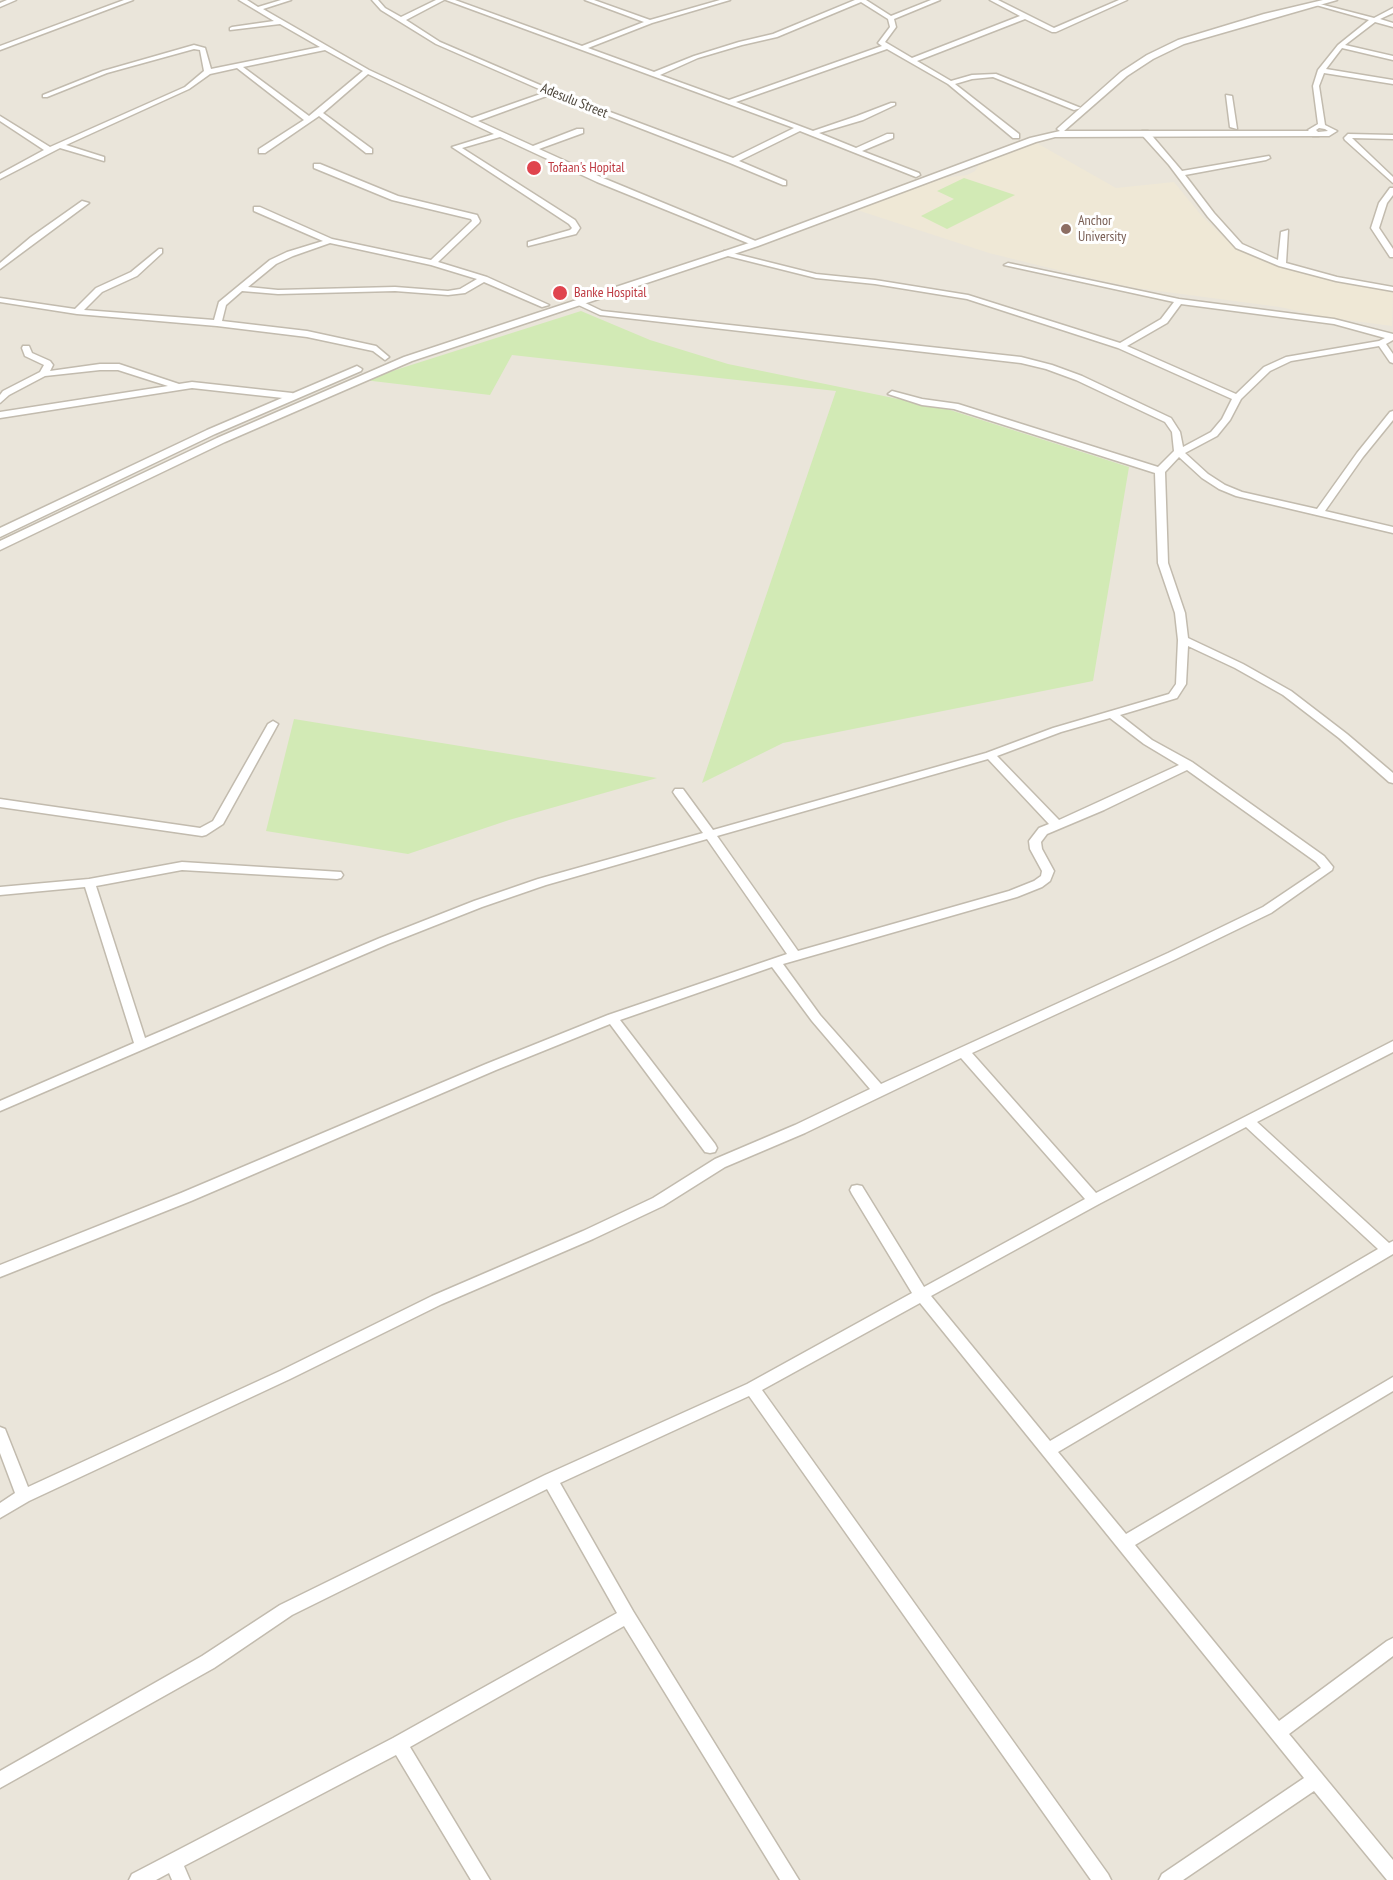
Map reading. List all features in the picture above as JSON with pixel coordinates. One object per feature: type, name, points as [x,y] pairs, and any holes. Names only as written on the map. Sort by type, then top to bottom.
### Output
[{"type":"street","points":[[0,5],[13,0]]},
{"type":"street","points":[[0,48],[130,0]]},
{"type":"street","points":[[242,0],[367,71],[472,121],[611,185],[750,241]]},
{"type":"street","points":[[257,9],[288,0]]},
{"type":"street","name":"Adesulu Street","points":[[375,0],[382,9],[438,43],[552,93],[733,161],[783,183]]},
{"type":"street","points":[[401,20],[441,0]]},
{"type":"street","points":[[449,0],[656,74],[813,133],[916,175]]},
{"type":"street","points":[[588,0],[650,22]]},
{"type":"street","points":[[695,0],[705,6]]},
{"type":"street","points":[[583,48],[650,22],[727,0]]},
{"type":"street","points":[[656,74],[696,57],[741,43],[775,36],[861,0],[891,18],[893,27],[881,42],[950,83],[1016,136]]},
{"type":"street","points":[[891,18],[937,0]]},
{"type":"street","points":[[999,1],[1049,30],[1059,30],[1124,0]]},
{"type":"street","points":[[1057,129],[1077,108],[1141,55],[1172,39],[1205,27],[1333,0]]},
{"type":"street","points":[[1057,129],[1124,74],[1154,55],[1193,37],[1317,2],[1393,25]]},
{"type":"street","points":[[1317,129],[1316,86],[1322,70],[1340,46],[1374,20],[1393,10]]},
{"type":"street","points":[[910,61],[1023,16]]},
{"type":"street","points":[[232,29],[281,22]]},
{"type":"street","points":[[730,102],[886,46]]},
{"type":"street","points":[[1340,46],[1393,58]]},
{"type":"street","points":[[45,96],[105,72],[194,47],[204,49],[208,72]]},
{"type":"street","points":[[0,177],[49,150],[187,88],[208,72],[324,48]]},
{"type":"street","points":[[238,66],[308,119]]},
{"type":"street","points":[[1322,70],[1393,82]]},
{"type":"street","points":[[262,151],[319,113],[367,71]]},
{"type":"street","points":[[950,83],[972,77],[994,75],[1077,108]]},
{"type":"street","points":[[472,121],[552,93]]},
{"type":"street","points":[[1227,96],[1234,127]]},
{"type":"street","points":[[813,133],[860,118],[893,104]]},
{"type":"street","points":[[319,113],[369,150]]},
{"type":"street","points":[[0,118],[49,150]]},
{"type":"street","points":[[0,546],[221,440],[327,392],[408,359],[727,253],[750,241],[1016,136],[1057,129],[1140,126],[1317,129],[1348,137],[1393,137]]},
{"type":"street","points":[[733,161],[800,128]]},
{"type":"street","points":[[0,533],[292,396],[385,357],[750,241],[1033,140],[1055,135],[1317,129]]},
{"type":"street","points":[[533,149],[580,131]]},
{"type":"street","points":[[1145,133],[1235,243],[1244,249],[1282,264],[1336,279],[1393,289]]},
{"type":"street","points":[[501,134],[456,147],[572,222],[576,228],[573,231],[531,244]]},
{"type":"street","points":[[855,151],[890,136]]},
{"type":"street","points":[[1348,137],[1393,181]]},
{"type":"street","points":[[59,146],[101,159]]},
{"type":"street","points":[[1180,174],[1266,158]]},
{"type":"street","points":[[317,166],[395,198],[474,217],[476,220],[433,263]]},
{"type":"street","points":[[1393,190],[1383,203],[1375,228],[1393,255]]},
{"type":"street","points":[[0,267],[34,239],[85,203]]},
{"type":"street","points":[[257,209],[330,241],[433,263],[484,279],[545,305]]},
{"type":"street","points":[[1282,264],[1285,232]]},
{"type":"street","points":[[217,323],[222,304],[273,262],[330,241]]},
{"type":"street","points":[[77,312],[99,290],[134,273],[159,251]]},
{"type":"street","points":[[727,253],[816,276],[875,282],[968,297],[1121,346],[1237,398]]},
{"type":"street","points":[[1008,265],[1179,301],[1334,322],[1393,337]]},
{"type":"street","points":[[242,289],[278,292],[395,289],[448,293],[462,291],[484,279]]},
{"type":"street","points":[[0,300],[77,312],[217,323],[307,334],[376,349],[385,357]]},
{"type":"street","points":[[1121,346],[1164,321],[1179,301]]},
{"type":"street","points":[[576,302],[600,313],[1035,363],[1079,378],[1161,415],[1168,420],[1176,432],[1179,452],[1205,476],[1222,487],[1239,494],[1393,530]]},
{"type":"street","points":[[0,1106],[384,941],[478,904],[542,882],[990,755],[1057,730],[1173,696],[1178,692],[1181,684],[1183,640],[1180,613],[1163,563],[1160,471],[1179,452],[1214,434],[1226,420],[1237,398],[1267,369],[1289,359],[1381,343],[1393,337]]},
{"type":"street","points":[[1381,343],[1393,360]]},
{"type":"street","points":[[26,348],[28,354],[49,365],[43,374]]},
{"type":"street","points":[[0,400],[6,393],[43,374],[116,367],[179,386]]},
{"type":"street","points":[[0,416],[137,395],[179,386],[209,385],[292,396]]},
{"type":"street","points":[[892,394],[922,402],[955,406],[1160,471]]},
{"type":"street","points":[[1320,512],[1360,454],[1393,414]]},
{"type":"street","points":[[1183,640],[1239,666],[1287,693],[1343,736],[1393,779]]},
{"type":"street","points":[[0,1511],[24,1496],[285,1375],[437,1300],[658,1202],[720,1164],[801,1129],[879,1090],[1267,910],[1326,870],[1327,867],[1320,859],[1188,765],[1148,742],[1113,715]]},
{"type":"street","points":[[0,803],[202,832],[217,824],[273,724]]},
{"type":"street","points":[[990,755],[1057,825]]},
{"type":"street","points":[[0,1270],[186,1197],[612,1018],[775,962],[1013,894],[1038,884],[1046,878],[1048,871],[1036,849],[1035,841],[1043,831],[1188,765]]},
{"type":"street","points":[[679,792],[795,956]]},
{"type":"street","points":[[0,891],[89,883],[182,866],[337,875]]},
{"type":"street","points":[[89,883],[141,1045]]},
{"type":"street","points":[[775,962],[816,1018],[879,1090]]},
{"type":"street","points":[[612,1018],[710,1148]]},
{"type":"street","points":[[0,1780],[208,1662],[286,1610],[550,1480],[752,1388],[920,1293],[1094,1200],[1393,1046]]},
{"type":"street","points":[[963,1051],[1094,1200]]},
{"type":"street","points":[[1048,1450],[1390,1248],[1248,1121]]},
{"type":"street","points":[[857,1190],[920,1293],[1393,1874]]},
{"type":"street","points":[[1125,1544],[1393,1383]]},
{"type":"street","points":[[752,1388],[1102,1880]]},
{"type":"street","points":[[0,1434],[24,1496]]},
{"type":"street","points":[[550,1480],[627,1616],[790,1880]]},
{"type":"street","points":[[138,1880],[399,1744],[627,1616]]},
{"type":"street","points":[[1277,1733],[1393,1646]]},
{"type":"street","points":[[399,1744],[481,1880]]},
{"type":"street","points":[[1168,1880],[1317,1779]]},
{"type":"street","points":[[174,1863],[181,1880]]},
{"type":"shaded area","points":[[0,0],[1393,0],[1393,1880],[0,1880]]},
{"type":"shaded area","name":"Anchor University","points":[[1035,142],[1116,188],[1174,182],[1202,216],[1229,242],[1263,261],[1298,272],[1393,292],[1392,326],[1324,317],[1280,307],[1136,288],[1094,279],[989,253],[854,209],[944,178],[967,175],[975,171],[980,163]]},
{"type":"green space","points":[[964,178],[1015,195],[947,229],[921,216],[954,199],[937,191]]},
{"type":"green space","points":[[581,311],[650,340],[728,364],[947,409],[1129,467],[1093,681],[783,743],[702,783],[836,391],[512,355],[490,395],[364,380]]},
{"type":"green space","points":[[294,719],[657,778],[509,820],[408,854],[266,831]]},
{"type":"place","name":"Tofaan's Hopital","points":[[534,168]]},
{"type":"place","name":"Anchor University","points":[[1066,229]]},
{"type":"place","name":"Banke Hospital","points":[[560,293]]}]
